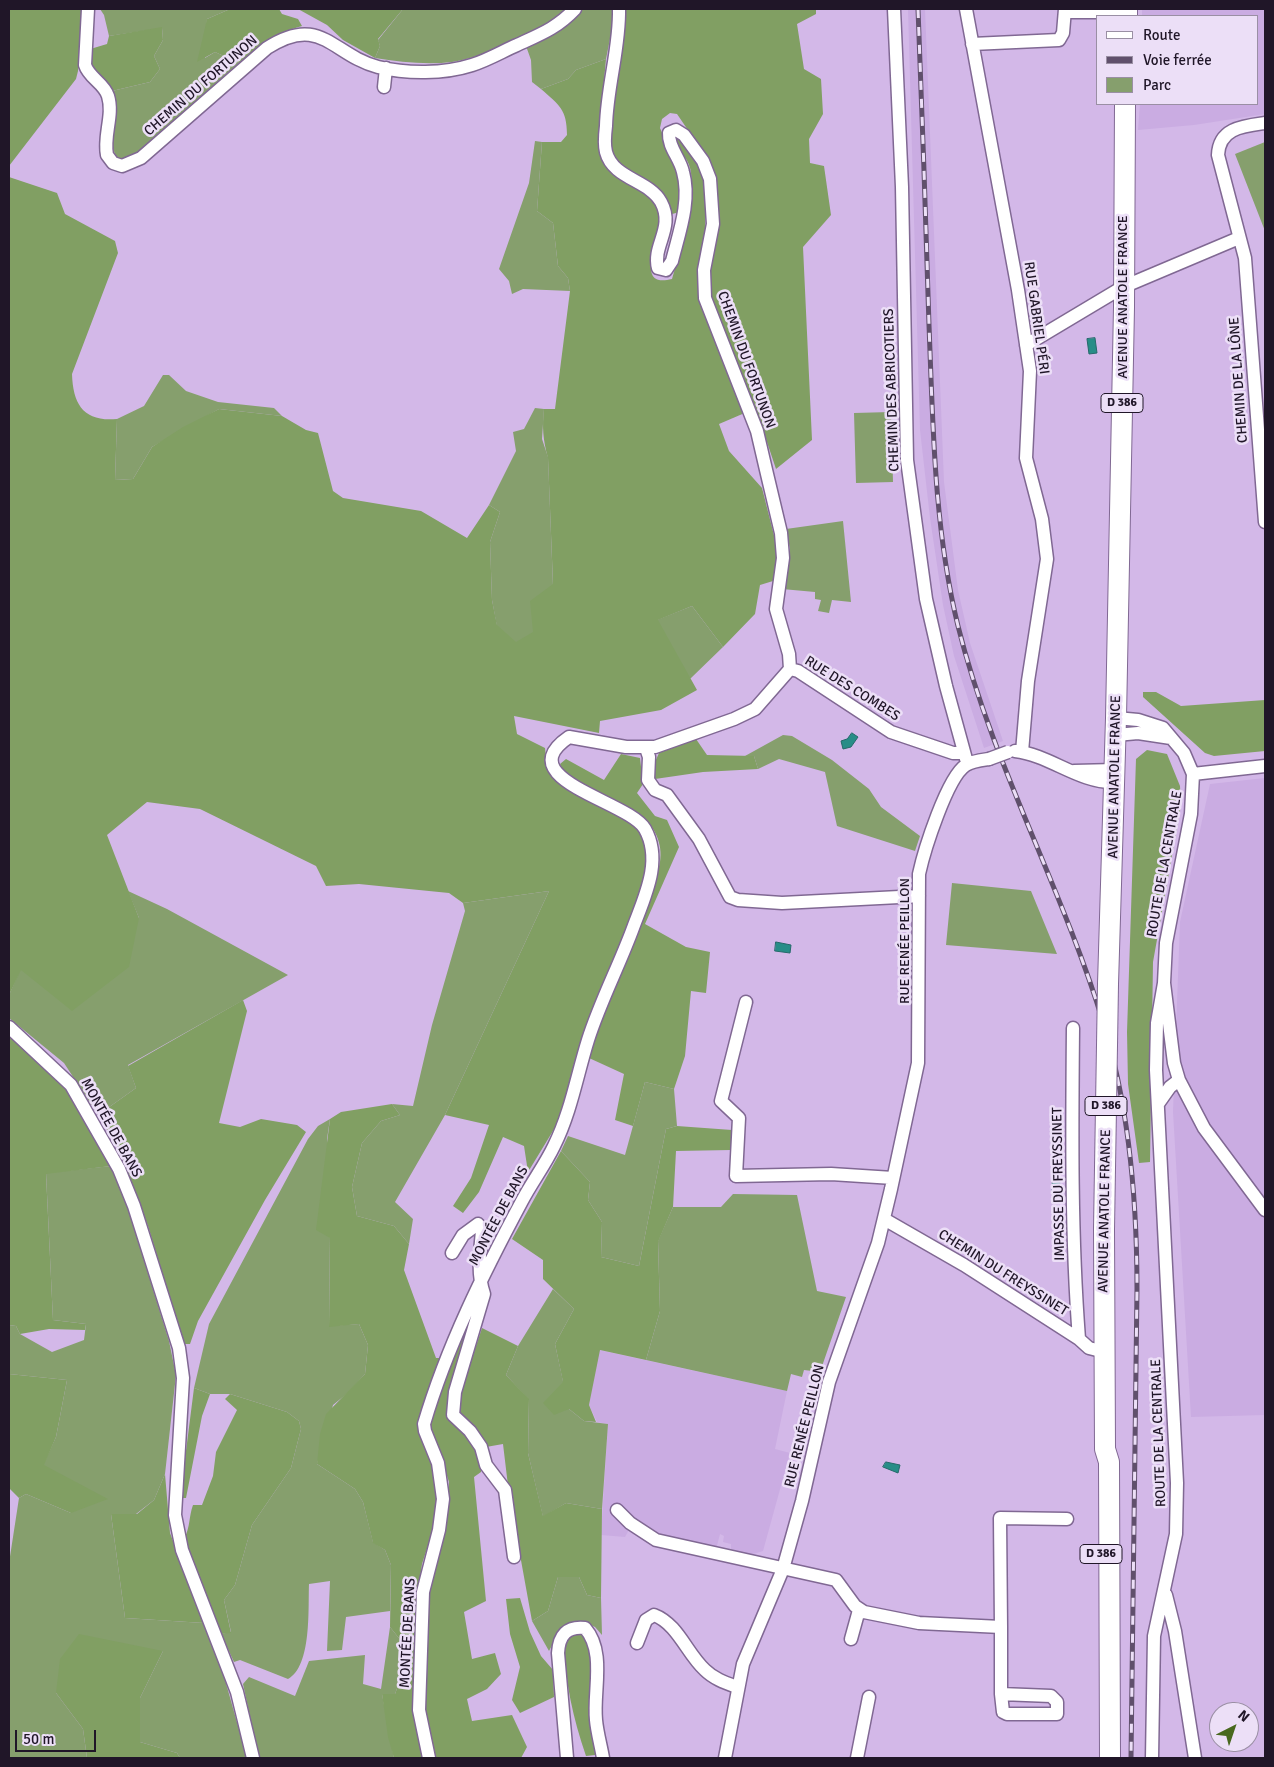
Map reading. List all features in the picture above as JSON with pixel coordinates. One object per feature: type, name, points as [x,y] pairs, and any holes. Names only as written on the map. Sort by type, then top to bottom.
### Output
[{"type":"main road","name":"AVENUE ANATOLE FRANCE","points":[[1105,1658],[1109,1462],[1105,1449],[1104,1229],[1108,984],[1116,727],[1125,105]]},
{"type":"main road","name":"D 386","points":[[1100,1758],[1105,1658]]},
{"type":"main road","name":"D 386","points":[[1105,1658],[1110,1758]]},
{"type":"street","name":"CHEMIN DU FORTUNON","points":[[88,9],[86,65],[88,72],[108,94],[110,110],[107,155],[113,163],[122,166],[141,158],[267,48],[287,37],[296,34],[315,36],[377,67],[434,71],[472,65],[554,29],[575,9]]},
{"type":"street","name":"CHEMIN DU FORTUNON","points":[[620,9],[606,115],[606,153],[615,167],[650,190],[661,202],[667,222],[657,258],[658,268],[661,270],[666,270],[672,261],[686,195],[681,164],[668,141],[669,133],[676,130],[684,135],[703,161],[710,180],[713,224],[704,270],[705,298],[757,432],[768,474],[781,533],[783,558],[776,609],[789,654],[790,669]]},
{"type":"street","name":"CHEMIN DES ABRICOTIERS","points":[[894,9],[902,188],[907,460],[926,599],[966,759]]},
{"type":"street","name":"RUE GABRIEL PÉRI","points":[[966,9],[1018,290],[1030,387],[1026,458],[1042,519],[1047,560],[1028,681],[1022,752]]},
{"type":"street","points":[[972,44],[1059,40],[1063,33],[1065,10],[1128,11]]},
{"type":"street","points":[[384,87],[386,68]]},
{"type":"street","name":"CHEMIN DE LA LÔNE","points":[[1265,123],[1239,127],[1230,131],[1218,145],[1218,154],[1245,258],[1265,522]]},
{"type":"street","points":[[1026,345],[1123,287],[1239,238]]},
{"type":"street","name":"RUE DES COMBES","points":[[557,745],[568,737],[646,748],[655,747],[754,709],[790,669],[798,671],[891,732],[966,759]]},
{"type":"street","name":"ROUTE DE LA CENTRALE","points":[[1116,727],[1174,739],[1184,753],[1193,774],[1191,814],[1169,919],[1164,984],[1157,1023],[1156,1070],[1178,1483],[1176,1534],[1165,1593],[1154,1636],[1152,1758]]},
{"type":"street","name":"MONTÉE DE BANS","points":[[429,1758],[419,1710],[423,1592],[439,1530],[443,1499],[438,1463],[424,1431],[424,1424],[455,1340],[481,1284],[523,1200],[554,1147],[566,1122],[589,1038],[629,939],[653,865],[652,847],[645,828],[630,814],[565,781],[552,767],[550,761],[551,754],[557,745]]},
{"type":"street","points":[[646,748],[649,757],[648,780],[655,790],[668,795],[699,839],[730,897],[738,900],[782,903],[919,896]]},
{"type":"street","points":[[966,759],[989,759],[1008,752],[1022,752],[1074,771],[1115,776]]},
{"type":"street","name":"RUE RENÉE PEILLON","points":[[725,1758],[737,1687],[743,1664],[783,1569],[802,1501],[829,1382],[884,1219],[918,1063],[919,874],[929,835],[966,759]]},
{"type":"street","points":[[1193,774],[1265,766]]},
{"type":"street","name":"ROUTE DE LA CENTRALE","points":[[1164,984],[1174,1063],[1179,1080],[1204,1128],[1265,1210]]},
{"type":"street","points":[[746,1002],[721,1102],[738,1118],[736,1176],[831,1174],[893,1178]]},
{"type":"street","name":"MONTÉE DE BANS","points":[[9,1027],[72,1084],[119,1169],[134,1206],[179,1348],[183,1378],[175,1498],[176,1527],[182,1550],[237,1692],[253,1758]]},
{"type":"street","name":"IMPASSE DU FREYSSINET","points":[[1073,1028],[1072,1149],[1075,1280],[1079,1339]]},
{"type":"street","points":[[1156,1070],[1174,1063]]},
{"type":"street","points":[[1158,1104],[1170,1087],[1179,1080]]},
{"type":"street","name":"CHEMIN DU FREYSSINET","points":[[884,1219],[964,1265],[1079,1339],[1089,1348],[1105,1352]]},
{"type":"street","points":[[452,1252],[468,1229],[474,1225],[480,1226],[482,1231],[479,1259],[481,1284],[484,1294],[455,1392],[453,1415],[470,1431],[481,1447],[486,1465],[505,1490],[514,1557]]},
{"type":"street","points":[[617,1510],[630,1523],[656,1540],[836,1580],[859,1610],[918,1623],[1001,1627]]},
{"type":"street","points":[[1001,1694],[1000,1518],[1067,1519]]},
{"type":"street","points":[[1165,1593],[1175,1631],[1196,1758]]},
{"type":"street","points":[[850,1640],[859,1610]]},
{"type":"street","points":[[637,1643],[646,1620],[654,1615],[661,1618],[670,1625],[705,1670],[721,1681],[737,1687]]},
{"type":"street","points":[[567,1758],[558,1653],[562,1636],[568,1629],[577,1627],[585,1628],[593,1637],[597,1662],[596,1719],[603,1758]]},
{"type":"street","points":[[857,1758],[869,1697]]},
{"type":"shaded area","points":[[9,9],[83,9],[76,79],[9,166]]},
{"type":"shaded area","points":[[230,9],[279,9],[282,14],[298,19],[302,26],[275,36],[239,63],[215,52],[197,62],[207,19]]},
{"type":"shaded area","points":[[298,9],[403,9],[378,39],[380,46],[375,58],[343,40],[327,25]]},
{"type":"shaded area","points":[[625,9],[816,9],[816,14],[797,24],[804,69],[821,79],[823,114],[809,139],[810,163],[824,166],[831,215],[803,247],[812,440],[776,469],[756,409],[712,303],[709,288],[711,265],[707,158],[677,114],[670,113],[662,119],[660,128],[681,177],[680,212],[672,214],[664,196],[618,163],[610,147],[613,94]]},
{"type":"shaded area","points":[[908,9],[925,9],[944,482],[958,590],[970,643],[1003,741],[984,748],[954,656],[943,605],[930,518],[920,430]]},
{"type":"shaded area","points":[[1265,9],[1265,114],[1194,125],[1138,130],[1140,105],[1259,105],[1259,15],[1142,15],[1142,10]]},
{"type":"shaded area","points":[[162,27],[163,40],[154,56],[160,69],[150,82],[112,91],[89,66],[87,50],[107,44],[109,36]]},
{"type":"shaded area","points":[[606,59],[599,136],[601,151],[648,193],[658,208],[660,218],[659,230],[651,267],[653,276],[659,280],[672,279],[686,226],[691,197],[692,184],[689,165],[674,143],[675,138],[680,139],[700,168],[706,186],[705,240],[699,280],[747,412],[719,424],[729,451],[762,488],[778,551],[773,581],[760,585],[755,614],[723,647],[692,606],[658,620],[697,690],[661,710],[600,721],[599,733],[514,716],[517,734],[545,748],[547,766],[639,828],[648,852],[648,873],[622,947],[576,1056],[559,1121],[528,1172],[524,1146],[503,1137],[479,1192],[463,1213],[453,1206],[471,1178],[489,1125],[445,1115],[549,891],[463,903],[449,893],[359,884],[326,886],[316,866],[200,809],[147,802],[107,835],[139,918],[129,967],[72,1011],[21,970],[9,995],[9,177],[57,193],[65,214],[115,241],[118,253],[72,374],[75,395],[82,409],[96,418],[117,419],[115,480],[133,479],[152,447],[183,427],[219,409],[282,416],[306,430],[318,433],[333,491],[343,498],[421,511],[467,538],[489,505],[500,512],[490,542],[492,600],[497,625],[516,642],[533,632],[530,601],[553,584],[548,458],[543,434],[543,416],[544,409],[555,409],[570,291],[568,278],[558,266],[553,223],[537,211],[542,142],[561,142],[567,135],[564,113],[553,99],[541,89],[568,79],[576,70]]},
{"type":"shaded area","points":[[1095,338],[1097,353],[1089,354],[1087,339]]},
{"type":"shaded area","points":[[1143,692],[1156,692],[1181,706],[1265,700],[1265,751],[1214,756],[1205,753],[1143,697]]},
{"type":"shaded area","points":[[852,733],[858,737],[851,747],[843,749],[841,741],[847,739]]},
{"type":"shaded area","points":[[696,739],[707,755],[754,756],[758,769],[703,772],[655,779],[651,771],[659,753]]},
{"type":"shaded area","points":[[1147,750],[1167,754],[1180,786],[1181,805],[1153,962],[1150,1162],[1139,1163],[1128,1084],[1127,1032],[1136,759]]},
{"type":"shaded area","points":[[621,754],[640,758],[643,784],[637,793],[655,816],[667,820],[679,847],[645,924],[686,947],[710,952],[706,993],[691,991],[685,1056],[674,1089],[645,1082],[633,1126],[615,1120],[624,1074],[589,1058],[605,1010],[640,927],[659,866],[661,855],[659,842],[654,830],[641,815],[574,781],[565,773],[560,764],[566,759],[604,780]]},
{"type":"shaded area","points":[[1265,778],[1265,1415],[1191,1417],[1173,1112],[1180,922],[1210,784]]},
{"type":"shaded area","points":[[776,942],[791,945],[790,953],[775,951]]},
{"type":"shaded area","points":[[243,1000],[247,1011],[219,1123],[240,1127],[261,1119],[297,1125],[306,1132],[265,1200],[198,1321],[190,1344],[184,1344],[148,1226],[120,1151],[98,1115],[136,1088],[128,1066]]},
{"type":"shaded area","points":[[9,1032],[71,1091],[111,1166],[46,1174],[53,1320],[86,1324],[85,1330],[49,1329],[20,1334],[16,1326],[9,1325]]},
{"type":"shaded area","points":[[392,1104],[400,1115],[381,1121],[362,1143],[352,1187],[357,1216],[394,1226],[409,1244],[404,1270],[436,1358],[443,1358],[419,1428],[422,1441],[432,1457],[437,1479],[436,1521],[422,1564],[419,1586],[418,1651],[412,1710],[423,1758],[394,1758],[388,1737],[382,1694],[395,1694],[410,1652],[390,1627],[391,1565],[385,1550],[373,1543],[363,1502],[355,1489],[317,1464],[320,1434],[326,1414],[365,1374],[368,1345],[359,1324],[329,1327],[330,1238],[316,1230],[330,1119],[341,1112]]},
{"type":"shaded area","points":[[677,1126],[732,1130],[731,1150],[676,1151],[673,1207],[658,1242],[660,1311],[646,1360],[600,1350],[589,1405],[596,1422],[584,1421],[569,1409],[554,1415],[543,1403],[563,1382],[555,1344],[574,1309],[543,1279],[543,1260],[512,1239],[561,1151],[590,1182],[588,1200],[602,1222],[601,1257],[639,1266],[666,1129]]},
{"type":"shaded area","points":[[1053,1179],[1060,1180],[1059,1194],[1052,1194]]},
{"type":"shaded area","points":[[468,1319],[472,1320],[448,1404],[475,1447],[481,1465],[481,1472],[474,1477],[486,1601],[464,1612],[472,1659],[495,1653],[501,1674],[487,1689],[467,1699],[472,1721],[512,1715],[527,1747],[521,1758],[435,1758],[423,1710],[428,1659],[428,1592],[448,1507],[449,1482],[431,1427],[431,1418]]},
{"type":"shaded area","points":[[482,1328],[518,1346],[506,1375],[529,1399],[528,1453],[543,1516],[566,1503],[602,1509],[601,1598],[587,1595],[579,1577],[558,1577],[548,1611],[532,1621],[509,1494],[503,1444],[486,1447],[466,1424],[460,1412],[459,1397]]},
{"type":"shaded area","points":[[599,1350],[787,1391],[775,1449],[790,1453],[763,1551],[750,1555],[733,1551],[731,1544],[723,1542],[724,1536],[720,1534],[716,1550],[663,1538],[635,1519],[625,1537],[601,1535],[608,1424],[597,1422],[589,1405]]},
{"type":"shaded area","points":[[9,1374],[67,1380],[56,1437],[44,1465],[108,1499],[71,1513],[26,1494],[19,1498],[9,1488]]},
{"type":"shaded area","points":[[194,1388],[210,1394],[202,1416],[186,1498],[180,1498]]},
{"type":"shaded area","points":[[230,1394],[287,1412],[299,1421],[301,1429],[291,1468],[252,1525],[235,1585],[224,1600],[231,1633],[221,1634],[188,1550],[185,1537],[193,1505],[202,1505],[213,1476],[216,1452],[237,1410],[225,1399]]},
{"type":"shaded area","points":[[886,1462],[900,1465],[898,1473],[883,1467]]},
{"type":"shaded area","points":[[165,1474],[170,1533],[204,1623],[125,1618],[111,1514],[137,1514],[154,1500]]},
{"type":"shaded area","points":[[520,1598],[530,1632],[541,1656],[553,1670],[554,1697],[520,1713],[512,1700],[520,1667],[510,1634],[506,1599]]},
{"type":"shaded area","points":[[578,1633],[586,1637],[591,1645],[595,1755],[586,1756],[570,1700],[564,1642],[571,1634]]},
{"type":"shaded area","points":[[79,1634],[163,1651],[140,1698],[140,1742],[177,1753],[180,1758],[87,1758],[83,1729],[56,1693],[60,1659]]},
{"type":"green space","points":[[100,9],[230,9],[207,19],[205,58],[215,52],[239,63],[133,156],[119,159],[113,146],[115,108],[112,91],[150,82],[160,69],[154,56],[163,40],[162,28],[109,36],[104,15]]},
{"type":"green space","points":[[403,9],[566,9],[558,18],[531,35],[496,50],[464,60],[423,63],[375,58],[380,46],[378,40]]},
{"type":"green space","points":[[580,9],[613,9],[613,24],[606,59],[576,70],[568,79],[541,89],[532,82],[531,60],[526,46]]},
{"type":"green space","points":[[535,141],[542,142],[537,211],[553,223],[558,266],[568,278],[570,291],[523,289],[512,294],[509,281],[499,269],[529,183]]},
{"type":"green space","points":[[1265,142],[1265,231],[1235,154]]},
{"type":"green space","points":[[163,375],[169,375],[186,391],[218,402],[274,408],[282,416],[219,409],[152,447],[133,479],[115,480],[117,419],[144,406]]},
{"type":"green space","points":[[535,408],[544,409],[542,439],[548,457],[553,585],[657,620],[692,606],[723,647],[691,678],[661,701],[509,691],[492,600],[490,542],[500,512],[489,505],[516,451],[513,432],[524,429]]},
{"type":"green space","points":[[891,412],[893,482],[856,483],[854,413]]},
{"type":"green space","points":[[843,521],[851,602],[832,600],[829,613],[818,611],[821,600],[815,599],[815,592],[782,589],[790,549],[786,529]]},
{"type":"green space","points":[[783,735],[792,736],[832,760],[869,789],[881,807],[920,836],[915,851],[837,826],[825,772],[779,759],[758,769],[754,756],[745,756]]},
{"type":"green space","points":[[952,883],[1031,891],[1057,954],[946,945]]},
{"type":"green space","points":[[128,891],[167,909],[288,975],[128,1065],[136,1088],[98,1115],[64,1063],[9,1018],[9,995],[20,970],[139,918]]},
{"type":"green space","points":[[549,891],[445,1115],[395,1202],[413,1219],[409,1244],[394,1226],[357,1216],[352,1187],[362,1143],[381,1121],[400,1115],[392,1104],[413,1106],[432,1025],[465,911],[463,903]]},
{"type":"green space","points":[[645,1082],[674,1089],[677,1126],[666,1129],[639,1266],[601,1257],[602,1222],[588,1200],[590,1182],[561,1151],[568,1136],[625,1155]]},
{"type":"green space","points":[[330,1119],[327,1139],[330,1238],[329,1326],[359,1324],[368,1345],[365,1374],[349,1392],[333,1405],[317,1464],[355,1489],[363,1502],[373,1542],[385,1550],[391,1565],[390,1611],[346,1617],[342,1650],[327,1651],[330,1581],[309,1584],[305,1650],[296,1672],[288,1679],[240,1660],[234,1662],[221,1634],[231,1632],[224,1600],[235,1585],[252,1525],[291,1468],[301,1429],[299,1421],[287,1412],[230,1394],[210,1394],[194,1388],[209,1324],[308,1139],[318,1126]]},
{"type":"green space","points":[[111,1166],[128,1209],[169,1341],[176,1375],[165,1474],[154,1500],[136,1514],[111,1514],[125,1618],[204,1623],[220,1662],[247,1758],[180,1758],[177,1753],[140,1742],[140,1698],[163,1651],[56,1693],[83,1729],[87,1758],[9,1758],[9,1563],[19,1498],[26,1494],[71,1513],[43,1465],[56,1437],[67,1380],[9,1374],[9,1325],[16,1326],[20,1334],[52,1352],[84,1340],[86,1324],[53,1320],[46,1173]]},
{"type":"green space","points":[[733,1194],[797,1195],[817,1291],[846,1297],[820,1372],[804,1370],[802,1377],[791,1374],[787,1391],[646,1360],[660,1311],[658,1241],[673,1207],[721,1207]]},
{"type":"green space","points":[[553,1289],[574,1309],[555,1344],[569,1409],[584,1421],[608,1424],[602,1509],[566,1503],[543,1517],[528,1453],[529,1400],[506,1375],[518,1346]]},
{"type":"green space","points":[[558,1577],[579,1577],[587,1595],[601,1598],[602,1635],[595,1627],[584,1622],[560,1630],[549,1651],[532,1621],[548,1611]]},
{"type":"green space","points":[[390,1627],[410,1652],[395,1694],[382,1694],[394,1758],[259,1758],[243,1684],[249,1677],[295,1696],[309,1661],[365,1655],[363,1684],[381,1689]]},
{"type":"railway","points":[[918,9],[936,477],[939,514],[950,589],[972,677],[989,727],[1068,922],[1103,1022],[1119,1087],[1130,1154],[1137,1256],[1131,1758]]}]
